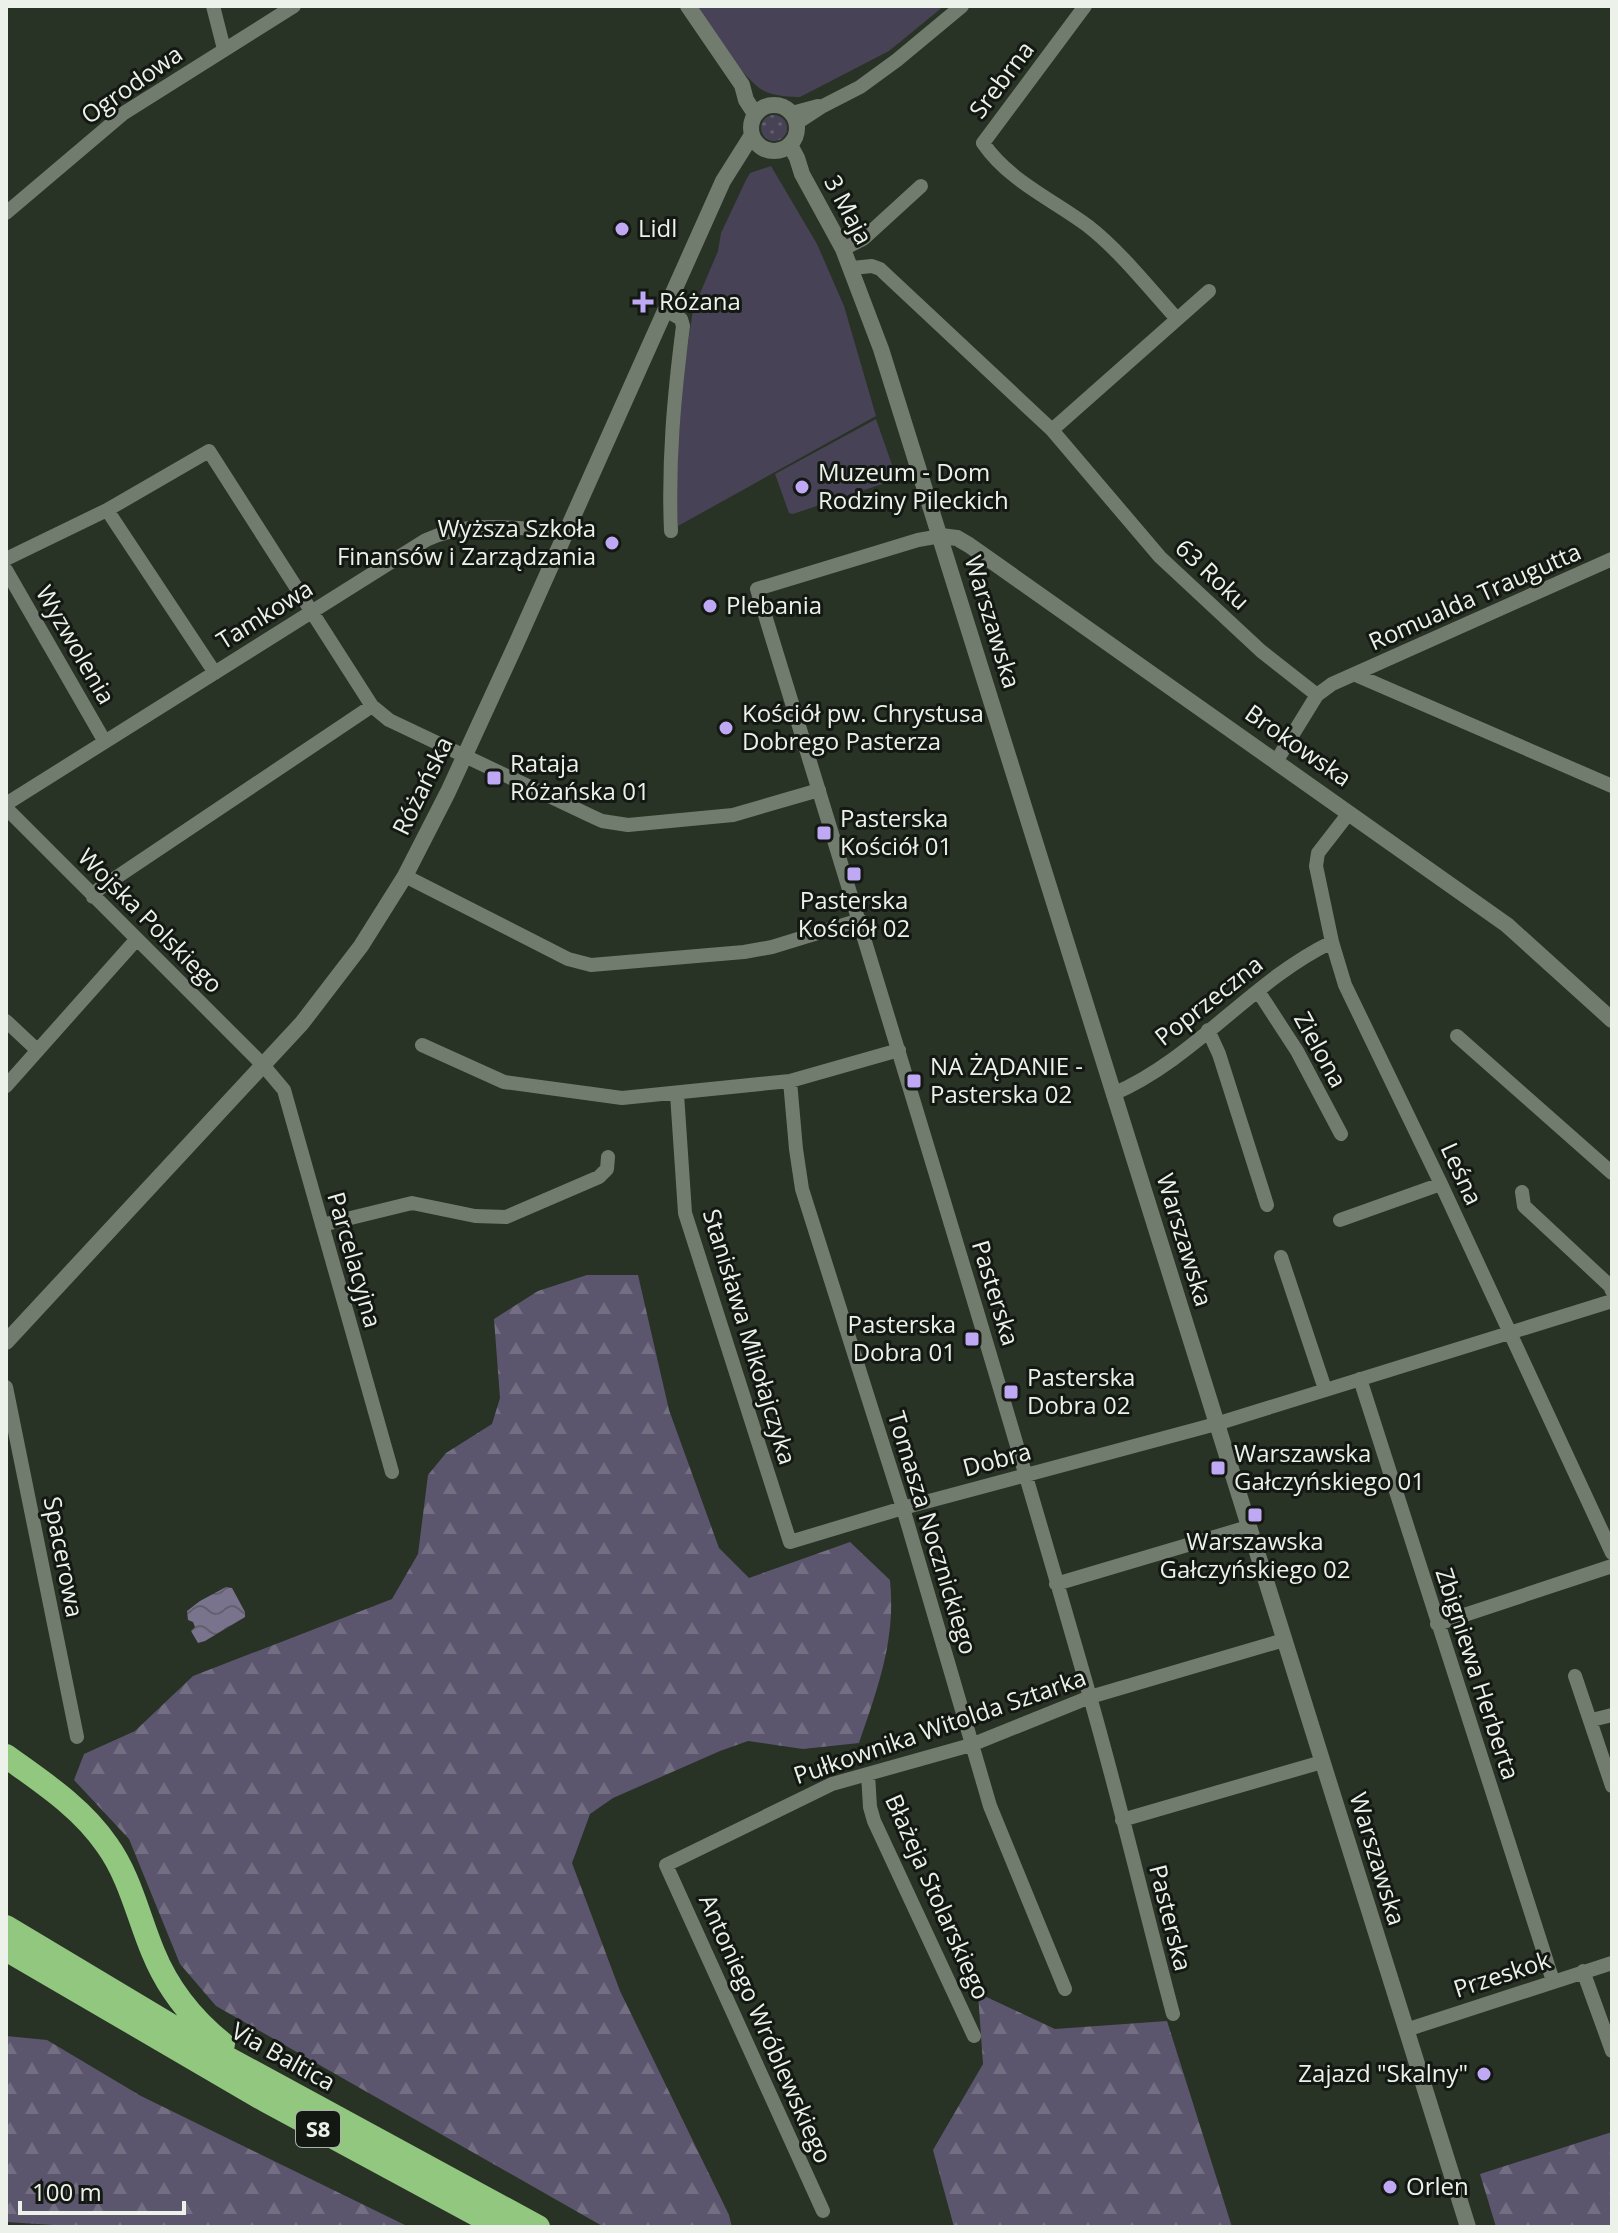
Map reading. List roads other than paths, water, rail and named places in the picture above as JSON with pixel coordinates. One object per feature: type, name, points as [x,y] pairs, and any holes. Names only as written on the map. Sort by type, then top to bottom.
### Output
[{"type":"highway","points":[[6,1756],[63,1799],[98,1832],[128,1884],[157,1961],[182,2003],[199,2024],[266,2080]]},
{"type":"highway","name":"Via Baltica","points":[[6,1927],[133,2005],[538,2227]]},
{"type":"highway","name":"Via Baltica","points":[[6,1949],[252,2093],[500,2227]]},
{"type":"street","points":[[213,6],[224,49]]},
{"type":"street","name":"Ogrodowa","points":[[6,213],[124,113],[294,6]]},
{"type":"street","points":[[688,6],[742,85],[756,92],[761,110],[751,128],[755,140],[769,151],[785,148],[797,131],[795,118],[781,105],[761,110]]},
{"type":"street","points":[[795,118],[860,87],[962,6]]},
{"type":"street","name":"Srebrna","points":[[1085,6],[983,143],[1001,166],[1090,228],[1177,319]]},
{"type":"street","name":"Różańska","points":[[6,1342],[330,989],[405,876],[466,754],[723,181],[738,157],[755,140]]},
{"type":"street","name":"3 Maja","points":[[785,148],[797,158],[802,174],[852,268]]},
{"type":"street","points":[[843,249],[863,239],[921,186]]},
{"type":"street","name":"63 Roku","points":[[852,268],[872,266],[880,269],[1052,430],[1160,557],[1261,651],[1317,695]]},
{"type":"street","name":"Warszawska","points":[[852,268],[941,536],[1468,2227]]},
{"type":"street","points":[[1052,430],[1209,291]]},
{"type":"street","points":[[665,310],[681,319],[683,326],[671,419],[668,475],[671,531]]},
{"type":"street","points":[[6,559],[107,510],[209,451],[372,706],[389,720],[613,824],[733,815],[819,790]]},
{"type":"street","points":[[107,510],[215,673]]},
{"type":"street","name":"Tamkowa","points":[[6,806],[426,540],[448,530],[488,526],[567,531]]},
{"type":"street","name":"Pasterska","points":[[941,536],[918,540],[757,589],[1026,1474],[1090,1697],[1173,2014]]},
{"type":"street","name":"Brokowska","points":[[941,536],[957,538],[969,545],[1507,925],[1612,1020]]},
{"type":"street","name":"Romualda Traugutta","points":[[1356,675],[1610,563]]},
{"type":"street","name":"Wyzwolenia","points":[[6,570],[105,742]]},
{"type":"street","points":[[1277,760],[1317,695],[1332,684],[1356,675],[1612,786]]},
{"type":"street","points":[[93,897],[99,889],[372,706]]},
{"type":"street","name":"Wojska Polskiego","points":[[6,806],[263,1065]]},
{"type":"street","name":"Leśna","points":[[1349,813],[1318,853],[1316,866],[1332,942],[1345,985],[1508,1331],[1606,1520],[1612,1553]]},
{"type":"street","points":[[405,876],[568,959],[591,965],[744,952],[772,947],[860,920]]},
{"type":"street","points":[[6,1086],[136,940]]},
{"type":"street","name":"Poprzeczna","points":[[1113,1094],[1142,1082],[1258,991],[1311,952],[1332,942]]},
{"type":"street","name":"Zielona","points":[[1258,991],[1297,1051],[1341,1134]]},
{"type":"street","points":[[6,1021],[37,1050]]},
{"type":"street","points":[[1208,1030],[1219,1054],[1267,1205]]},
{"type":"street","points":[[1457,1036],[1612,1173]]},
{"type":"street","points":[[422,1045],[504,1082],[608,1097],[677,1094],[790,1081],[899,1050]]},
{"type":"street","name":"Parcelacyjna","points":[[263,1065],[284,1090],[392,1472]]},
{"type":"street","name":"Tomasza Nocznickiego","points":[[790,1081],[802,1189],[903,1508],[990,1806],[1065,1989]]},
{"type":"street","name":"Stanisława Mikołajczyka","points":[[677,1094],[685,1213],[790,1542]]},
{"type":"street","points":[[322,1225],[412,1203],[475,1216],[506,1217],[599,1177],[607,1169],[608,1157]]},
{"type":"street","points":[[1340,1220],[1441,1184]]},
{"type":"street","points":[[1522,1192],[1524,1206],[1612,1291]]},
{"type":"street","points":[[1281,1257],[1325,1389]]},
{"type":"street","name":"Dobra","points":[[790,1542],[903,1508],[1216,1424],[1612,1301]]},
{"type":"street","name":"Zbigniewa Herberta","points":[[1360,1379],[1553,1981]]},
{"type":"street","name":"Spacerowa","points":[[6,1387],[77,1737]]},
{"type":"street","points":[[1056,1584],[1248,1527]]},
{"type":"street","points":[[1437,1624],[1612,1566]]},
{"type":"street","name":"Pułkownika Witolda Sztarka","points":[[666,1865],[832,1784],[971,1745],[1090,1697],[1284,1640]]},
{"type":"street","points":[[1575,1676],[1612,1786]]},
{"type":"street","points":[[1592,1720],[1612,1715]]},
{"type":"street","points":[[1122,1820],[1322,1762]]},
{"type":"street","name":"Błażeja Stolarskiego","points":[[868,1774],[874,1821],[974,2036]]},
{"type":"street","name":"Antoniego Wróblewskiego","points":[[666,1865],[823,2211]]},
{"type":"street","name":"Przeskok","points":[[1406,2030],[1612,1963]]},
{"type":"street","points":[[1583,1971],[1612,2051]]},
{"type":"water","points":[[226,1587],[232,1588],[245,1617],[198,1643],[191,1631],[195,1627],[188,1620],[187,1611]]},
{"type":"place","name":"Lidl","points":[[622,229]]},
{"type":"place","name":"Różana","points":[[643,302]]},
{"type":"place","name":"Muzeum - Dom Rodziny Pileckich","points":[[802,487]]},
{"type":"place","name":"Wyższa Szkoła Finansów i Zarządzania","points":[[612,543]]},
{"type":"place","name":"Plebania","points":[[710,606]]},
{"type":"place","name":"Kościół pw. Chrystusa Dobrego Pasterza","points":[[726,728]]},
{"type":"place","name":"Rataja Różańska 01","points":[[494,778]]},
{"type":"place","name":"Pasterska Kościół 01","points":[[824,833]]},
{"type":"place","name":"Pasterska Kościół 02","points":[[854,874]]},
{"type":"place","name":"NA ŻĄDANIE - Pasterska 02","points":[[914,1081]]},
{"type":"place","name":"Pasterska Dobra 01","points":[[972,1339]]},
{"type":"place","name":"Pasterska Dobra 02","points":[[1011,1392]]},
{"type":"place","name":"Warszawska Gałczyńskiego 01","points":[[1218,1468]]},
{"type":"place","name":"Warszawska Gałczyńskiego 02","points":[[1255,1515]]},
{"type":"place","name":"Zajazd \"Skalny\"","points":[[1484,2074]]},
{"type":"place","name":"Orlen","points":[[1390,2187]]}]
